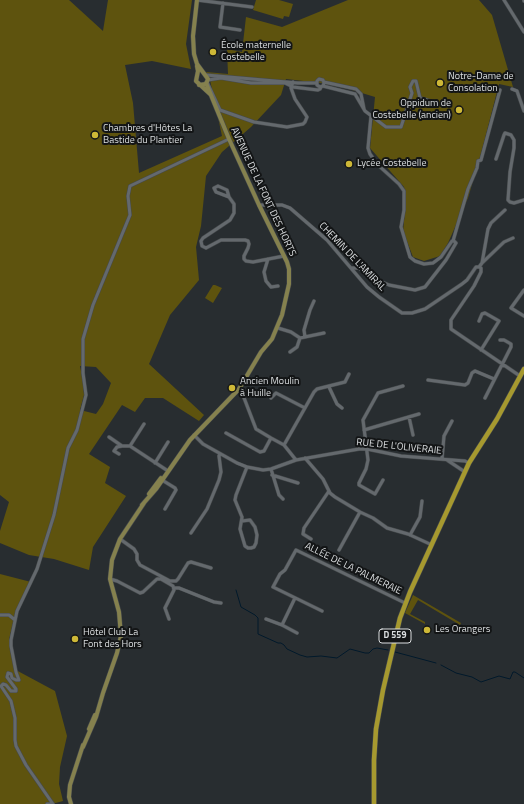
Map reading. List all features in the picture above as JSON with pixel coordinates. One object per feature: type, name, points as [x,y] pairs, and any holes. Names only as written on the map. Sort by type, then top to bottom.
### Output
[{"type":"main road","points":[[197,0],[193,46],[198,75],[195,80],[196,83],[203,86],[207,82],[205,75],[197,64]]},
{"type":"main road","points":[[198,75],[205,75]]},
{"type":"main road","name":"AVENUE DE LA FONT DES HORTS","points":[[69,804],[70,784],[90,726],[98,709],[117,653],[121,636],[119,612],[110,579],[112,560],[120,539],[142,505],[194,435],[238,388],[261,352],[272,339],[278,328],[285,306],[289,284],[289,269],[229,139],[207,82]]},
{"type":"main road","name":"AVENUE DE LA FONT DES HORTS","points":[[199,85],[211,95]]},
{"type":"main road","name":"D 559","points":[[374,804],[374,760],[378,718],[397,629],[406,603],[469,463],[497,419],[524,369]]},
{"type":"street","points":[[197,0],[224,2],[252,7]]},
{"type":"street","points":[[504,0],[524,32]]},
{"type":"street","points":[[224,2],[220,27],[240,30]]},
{"type":"street","points":[[205,75],[292,84],[316,83],[318,86],[323,85],[355,94],[365,111],[386,127],[401,127],[412,93],[410,87],[413,81],[416,81],[420,98],[430,101]]},
{"type":"street","points":[[292,84],[295,99],[307,117],[303,124],[293,127],[283,127],[244,119],[220,110],[207,82],[221,78],[251,83],[285,83],[292,84],[318,90],[323,85]]},
{"type":"street","points":[[316,83],[320,79],[323,80],[323,85]]},
{"type":"street","points":[[512,89],[517,91],[524,111]]},
{"type":"street","points":[[371,116],[368,148],[370,154],[378,165],[400,184],[404,192],[404,210],[401,227],[410,257],[415,261],[424,264],[432,263],[441,257],[453,241],[468,189],[477,168],[478,161],[481,160],[500,90]]},
{"type":"street","points":[[496,159],[505,133],[511,135],[514,140],[514,148],[510,172],[508,200],[514,204],[524,200]]},
{"type":"street","points":[[53,804],[26,765],[16,746],[16,718],[11,701],[1,686],[3,684],[6,685],[11,691],[16,691],[6,677],[8,673],[11,674],[12,678],[19,680],[11,646],[17,611],[37,569],[54,516],[68,448],[77,430],[86,395],[83,373],[82,339],[93,304],[130,215],[128,196],[130,186],[229,139]]},
{"type":"street","points":[[229,197],[216,192],[214,188],[218,186],[226,189],[234,204],[235,210],[230,220],[203,238],[201,241],[202,246],[206,248],[221,240],[246,240],[249,242],[249,247],[244,256],[245,260],[250,262],[284,256]]},
{"type":"street","name":"CHEMIN DE L'AMIRAL","points":[[259,205],[282,205],[290,208],[327,240],[367,287],[402,313],[407,314],[425,309],[462,284],[467,280],[476,267],[479,267],[504,242],[513,238]]},
{"type":"street","points":[[482,263],[488,229],[491,223],[505,210]]},
{"type":"street","points":[[351,268],[359,268],[389,285],[415,290],[425,287],[446,260],[455,247],[456,243],[453,241]]},
{"type":"street","points":[[268,259],[264,272],[266,281],[271,287],[278,286]]},
{"type":"street","points":[[479,267],[481,268],[481,272],[474,286],[451,320],[451,328],[502,365],[520,376]]},
{"type":"street","points":[[524,290],[512,308],[524,316]]},
{"type":"street","points":[[305,337],[304,330],[314,301]]},
{"type":"street","points":[[480,320],[482,314],[485,313],[498,321],[481,350]]},
{"type":"street","points":[[278,328],[291,332],[300,338],[324,333]]},
{"type":"street","points":[[290,352],[297,347],[300,338]]},
{"type":"street","points":[[485,398],[511,347],[510,344],[504,340],[500,340]]},
{"type":"street","points":[[428,380],[465,385],[468,383],[472,373],[474,372],[494,380]]},
{"type":"street","points":[[284,445],[314,392],[317,389],[344,382],[349,374]]},
{"type":"street","points":[[383,480],[375,494],[359,485],[367,466],[364,417],[378,393],[403,386]]},
{"type":"street","points":[[329,387],[337,404],[342,408]]},
{"type":"street","points":[[238,388],[241,390],[256,429],[284,445],[296,460]]},
{"type":"street","points":[[271,398],[276,393],[305,408]]},
{"type":"street","points":[[364,430],[419,414]]},
{"type":"street","points":[[409,417],[413,435]]},
{"type":"street","points":[[442,459],[444,436],[452,421]]},
{"type":"street","points":[[130,446],[144,424]]},
{"type":"street","points":[[226,433],[260,452],[264,451],[270,438]]},
{"type":"street","name":"RUE DE L'OLIVERAIE","points":[[194,435],[203,444],[220,454],[247,467],[263,470],[271,470],[305,458],[351,450],[367,449],[401,456],[465,461],[469,463]]},
{"type":"street","points":[[131,436],[135,438]]},
{"type":"street","points":[[109,437],[122,446]]},
{"type":"street","points":[[155,463],[168,442]]},
{"type":"street","points":[[119,454],[114,450],[117,447],[130,446],[167,472]]},
{"type":"street","points":[[191,533],[207,509],[222,472],[219,456],[220,454]]},
{"type":"street","points":[[305,458],[323,479],[329,491],[335,497],[373,518],[387,528],[410,535],[432,545]]},
{"type":"street","name":"RUE DE L'OLIVERAIE","points":[[447,460],[465,472]]},
{"type":"street","points":[[242,521],[250,520],[255,527],[257,535],[254,547],[248,548],[245,546],[240,529],[242,517],[235,500],[247,467]]},
{"type":"street","points":[[271,470],[278,496],[283,499]]},
{"type":"street","points":[[272,475],[298,483]]},
{"type":"street","points":[[161,480],[176,490],[165,509]]},
{"type":"street","points":[[311,539],[303,534],[304,528],[329,491]]},
{"type":"street","points":[[410,535],[420,517],[422,502]]},
{"type":"street","points":[[339,550],[360,512]]},
{"type":"street","points":[[120,539],[134,549],[140,565],[170,580],[176,581],[188,563],[191,562],[211,568]]},
{"type":"street","name":"ALLÉE DE LA PALMERAIE","points":[[322,611],[273,587],[280,574],[285,570],[296,550],[406,603]]},
{"type":"street","points":[[110,579],[140,593],[157,579],[161,579],[174,588],[179,588],[214,602],[221,603]]},
{"type":"street","points":[[169,619],[165,608],[174,588]]},
{"type":"street","points":[[282,625],[295,598]]},
{"type":"street","points":[[0,615],[9,615],[15,620]]},
{"type":"street","points":[[266,619],[297,633]]},
{"type":"street","points":[[47,804],[53,804]]},
{"type":"shaded area","points":[[0,0],[69,0],[103,31],[108,0],[192,0],[186,44],[191,69],[152,61],[125,65],[133,103],[139,173],[222,136],[210,80],[206,72],[228,74],[227,49],[242,52],[246,17],[282,27],[348,0],[479,0],[492,15],[513,87],[499,84],[468,198],[448,243],[440,256],[424,261],[413,257],[403,231],[406,201],[404,187],[370,148],[375,97],[321,83],[286,79],[281,95],[251,127],[222,152],[206,176],[201,226],[196,247],[199,280],[170,315],[149,364],[204,415],[199,421],[163,398],[145,398],[135,412],[122,405],[89,454],[110,467],[105,483],[126,496],[93,547],[89,570],[54,559],[29,555],[0,543],[0,531],[9,502],[0,495]],"holes":[[[80,366],[96,367],[111,383],[103,404],[96,414],[80,410],[84,395]]]},
{"type":"shaded area","points":[[256,0],[279,0],[293,4],[289,17],[284,16],[283,19],[253,10]]},
{"type":"shaded area","points":[[213,285],[222,288],[213,303],[205,298]]},
{"type":"shaded area","points":[[0,574],[31,582],[16,610],[9,640],[14,669],[55,691],[67,736],[60,767],[59,784],[63,801],[52,804],[0,804]]},
{"type":"shaded area","points":[[413,595],[461,623],[460,625],[418,600],[410,614],[425,622],[425,624],[405,613]]},
{"type":"waterway","points":[[236,590],[241,607],[258,618],[258,634],[281,643],[287,649],[300,655],[307,657],[321,656],[337,658],[350,649],[365,653],[369,653],[373,649],[377,648],[388,650]]},
{"type":"waterway","points":[[395,652],[436,663]]},
{"type":"waterway","points":[[441,665],[456,673],[472,677],[481,682],[499,676],[510,679],[513,672],[524,678]]},
{"type":"place","name":"École maternelle Costebelle","points":[[213,52]]},
{"type":"place","name":"Notre-Dame de Consolation","points":[[440,83]]},
{"type":"place","name":"Oppidum de Costebelle (ancien)","points":[[459,110]]},
{"type":"place","name":"Chambres d'Hôtes La Bastide du Plantier","points":[[95,135]]},
{"type":"place","name":"Lycée Costebelle","points":[[349,164]]},
{"type":"place","name":"Ancien Moulin à Huille","points":[[232,388]]},
{"type":"place","name":"Les Orangers","points":[[427,630]]},
{"type":"place","name":"Hôtel Club La Font des Hors","points":[[75,639]]}]
